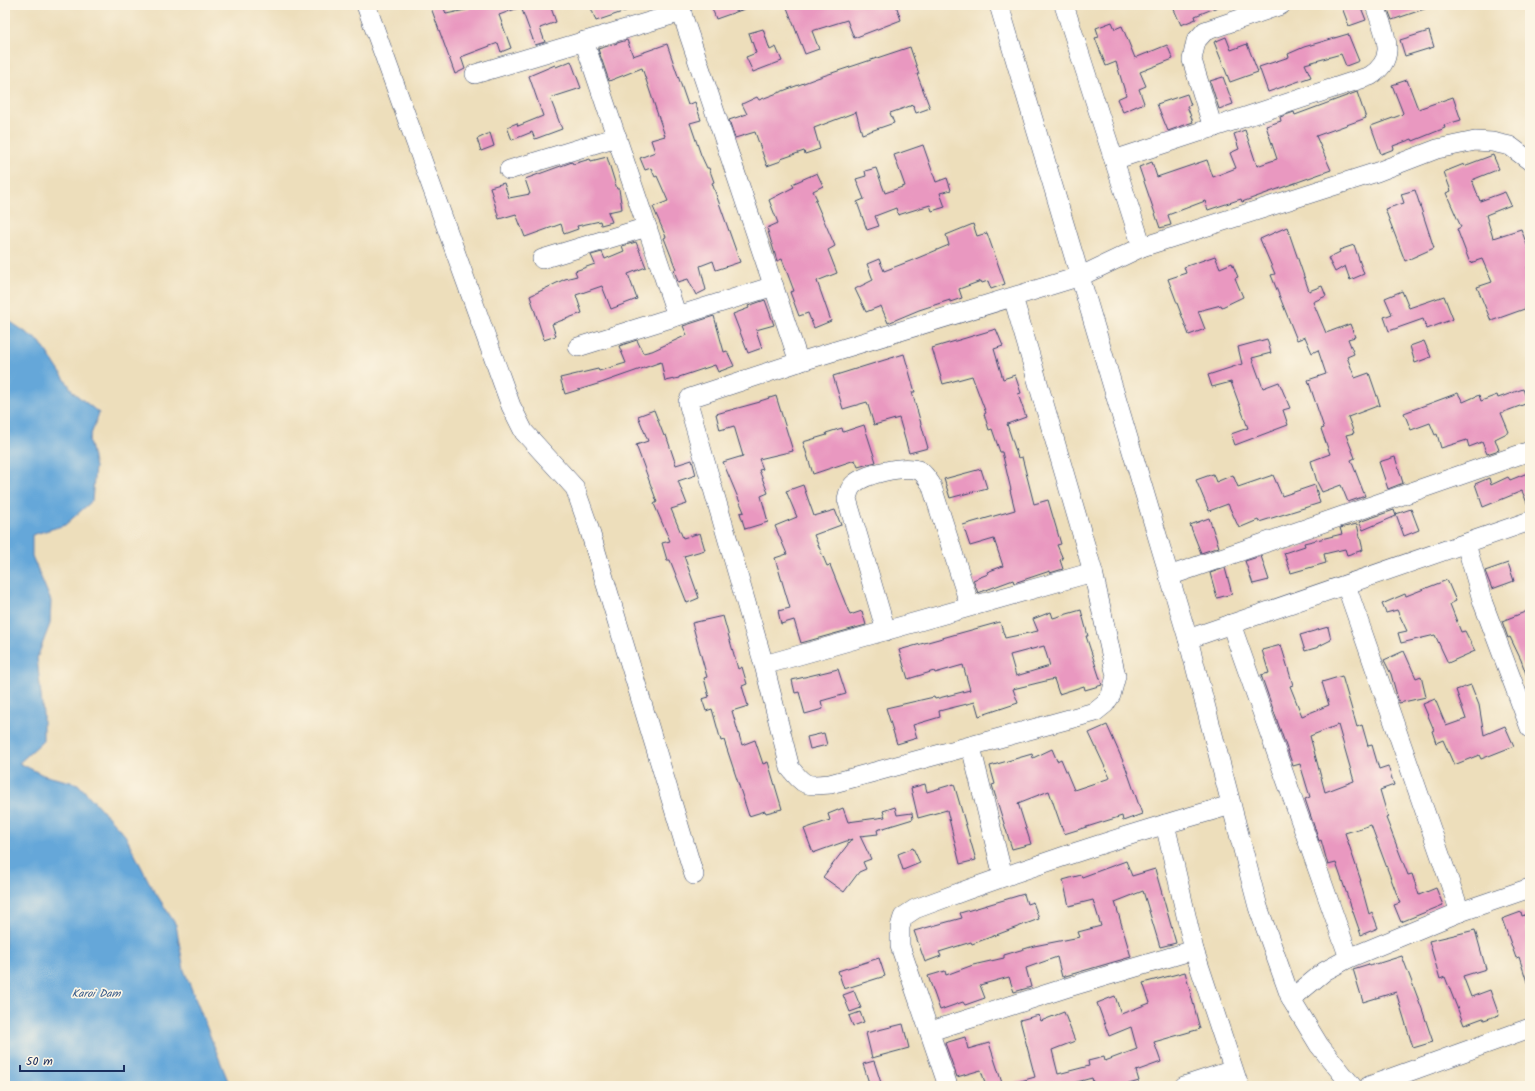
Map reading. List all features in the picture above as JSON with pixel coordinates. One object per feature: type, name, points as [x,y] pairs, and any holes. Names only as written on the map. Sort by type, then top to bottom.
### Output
[{"type":"street","points":[[366,5],[511,406],[524,432],[575,488],[588,525],[694,875]]},
{"type":"street","points":[[999,5],[1188,640],[1258,907],[1291,999],[1319,1045],[1352,1086]]},
{"type":"street","points":[[1064,5],[1142,247]]},
{"type":"street","points":[[1212,128],[1192,60],[1196,41],[1205,30],[1281,5]]},
{"type":"street","points":[[1114,160],[1370,76],[1379,70],[1385,63],[1388,54],[1388,44],[1375,5]]},
{"type":"street","points":[[475,74],[584,41],[680,9],[799,362]]},
{"type":"street","points":[[584,41],[677,316]]},
{"type":"street","points":[[509,170],[617,138]]},
{"type":"street","points":[[1013,297],[1093,572],[1116,676],[1111,695],[1105,704],[1095,712],[971,747],[830,784],[808,786],[799,780],[790,768],[764,665],[688,402],[690,398],[799,362],[1080,276],[1142,247],[1377,172],[1437,149],[1475,141],[1492,142],[1510,146],[1530,161]]},
{"type":"street","points":[[542,259],[647,227]]},
{"type":"street","points":[[578,347],[774,286]]},
{"type":"street","points":[[1169,576],[1530,451]]},
{"type":"street","points":[[886,631],[847,499],[850,488],[854,484],[882,472],[904,468],[918,470],[931,484],[970,606]]},
{"type":"street","points":[[1188,640],[1530,521]]},
{"type":"street","points":[[1466,544],[1483,603],[1530,728]]},
{"type":"street","points":[[764,665],[1093,572]]},
{"type":"street","points":[[1346,585],[1460,912]]},
{"type":"street","points":[[1231,624],[1349,958]]},
{"type":"street","points":[[971,747],[1003,876]]},
{"type":"street","points":[[948,1086],[931,1031],[900,946],[900,927],[903,916],[915,909],[1003,876],[1165,824],[1232,805]]},
{"type":"street","points":[[1165,824],[1194,950],[1236,1078],[1184,1086]]},
{"type":"street","points":[[1291,999],[1324,971],[1349,958],[1460,912],[1530,888]]},
{"type":"street","points":[[931,1031],[1069,987],[1194,950]]},
{"type":"street","points":[[1369,1086],[1530,1028]]},
{"type":"water","name":"Karoi Dam","points":[[5,318],[40,342],[74,393],[99,413],[89,440],[95,467],[92,501],[65,525],[32,535],[32,556],[51,601],[50,624],[37,658],[43,714],[43,741],[19,763],[43,775],[78,784],[125,835],[150,884],[176,925],[184,970],[230,1086],[5,1086]]},
{"type":"building","points":[[430,5],[443,5],[446,14],[470,9],[468,5],[550,5],[556,22],[540,28],[545,42],[535,45],[521,7],[499,15],[511,48],[501,52],[498,43],[461,57],[465,69],[455,74]]},
{"type":"building","points":[[590,5],[637,5],[637,7],[596,21]]},
{"type":"building","points":[[711,5],[750,5],[750,7],[716,19]]},
{"type":"building","points":[[786,5],[896,5],[901,20],[854,38],[847,20],[812,31],[819,49],[805,54]]},
{"type":"building","points":[[1172,5],[1220,6],[1195,16],[1196,19],[1181,25]]},
{"type":"building","points":[[1341,5],[1360,5],[1366,20],[1349,26]]},
{"type":"building","points":[[1393,5],[1430,5],[1430,7],[1392,20],[1387,7]]},
{"type":"building","points":[[1112,22],[1115,29],[1122,26],[1135,58],[1167,45],[1173,59],[1140,72],[1146,86],[1139,89],[1144,103],[1123,112],[1117,99],[1126,95],[1116,62],[1106,66],[1095,38],[1099,37],[1096,28]]},
{"type":"building","points":[[763,29],[770,50],[776,47],[782,61],[753,72],[746,57],[756,53],[749,33]]},
{"type":"building","points":[[1429,31],[1434,47],[1405,56],[1400,40]]},
{"type":"building","points":[[1348,34],[1359,61],[1346,66],[1341,54],[1305,64],[1311,77],[1268,92],[1259,67],[1289,57],[1288,54],[1304,47]]},
{"type":"building","points":[[1226,37],[1231,50],[1247,44],[1258,72],[1230,82],[1214,42]]},
{"type":"building","points":[[627,40],[633,56],[667,44],[688,105],[695,102],[701,120],[690,123],[701,155],[707,168],[709,168],[714,182],[712,183],[740,262],[716,270],[713,261],[700,266],[706,290],[696,295],[688,279],[678,282],[674,270],[676,269],[664,238],[666,237],[653,207],[668,201],[657,176],[655,177],[651,168],[645,170],[640,158],[655,152],[651,140],[665,136],[642,68],[609,81],[598,49]]},
{"type":"building","points":[[910,47],[919,74],[917,74],[930,108],[916,113],[913,105],[890,113],[894,123],[862,134],[856,112],[814,128],[820,149],[805,154],[804,151],[781,159],[781,161],[767,166],[755,132],[735,138],[729,120],[747,114],[742,104],[757,97],[759,100],[817,78]]},
{"type":"building","points":[[571,61],[581,88],[550,98],[562,129],[535,139],[532,132],[512,140],[507,127],[517,123],[518,126],[543,116],[529,76],[555,65],[556,67]]},
{"type":"building","points":[[1223,77],[1233,104],[1219,109],[1210,81]]},
{"type":"building","points":[[1407,80],[1418,109],[1453,97],[1461,120],[1444,125],[1445,128],[1413,141],[1412,139],[1393,146],[1394,149],[1381,154],[1371,126],[1403,113],[1392,85]]},
{"type":"building","points":[[1357,92],[1366,118],[1316,136],[1331,170],[1242,202],[1241,199],[1208,210],[1205,201],[1168,215],[1171,225],[1160,228],[1139,167],[1152,162],[1157,177],[1207,160],[1213,177],[1236,168],[1230,153],[1239,149],[1234,134],[1245,130],[1257,166],[1277,159],[1266,126],[1281,121],[1280,117],[1294,112],[1295,115]]},
{"type":"building","points":[[1187,94],[1191,105],[1187,106],[1193,122],[1168,131],[1157,104]]},
{"type":"building","points":[[490,133],[494,146],[481,151],[477,139]]},
{"type":"building","points":[[923,145],[936,182],[947,178],[951,190],[940,193],[945,207],[932,211],[930,205],[898,215],[896,208],[875,216],[879,226],[867,230],[857,202],[864,199],[856,179],[866,176],[865,171],[876,168],[885,193],[905,186],[894,155]]},
{"type":"building","points":[[1493,155],[1499,169],[1472,180],[1480,201],[1505,192],[1511,205],[1486,215],[1493,238],[1521,229],[1530,253],[1530,266],[1527,267],[1530,278],[1530,307],[1491,321],[1477,287],[1492,282],[1482,259],[1470,263],[1457,229],[1461,227],[1446,193],[1451,191],[1444,172]]},
{"type":"building","points":[[607,157],[617,189],[619,189],[622,209],[608,212],[612,222],[601,225],[600,221],[577,226],[578,229],[564,234],[561,224],[525,237],[516,214],[499,219],[490,187],[504,183],[509,198],[530,194],[525,179],[572,162],[573,164],[590,159],[591,161]]},
{"type":"building","points":[[817,173],[823,186],[813,191],[817,199],[815,200],[835,246],[828,250],[837,273],[817,281],[831,321],[814,328],[808,313],[799,316],[790,292],[794,291],[782,259],[777,261],[767,228],[778,223],[769,200],[794,187],[792,184]]},
{"type":"building","points":[[1415,190],[1434,248],[1405,261],[1385,209],[1404,203],[1401,194]]},
{"type":"building","points":[[973,224],[977,236],[987,233],[1005,284],[991,289],[988,281],[982,283],[981,281],[959,289],[962,298],[950,302],[950,300],[919,310],[888,323],[881,306],[866,312],[855,289],[873,280],[867,264],[879,259],[884,271],[949,245],[946,235]]},
{"type":"building","points":[[1287,227],[1309,291],[1322,286],[1326,296],[1313,302],[1326,333],[1350,324],[1355,337],[1348,339],[1354,354],[1347,357],[1355,378],[1369,373],[1380,405],[1348,417],[1354,433],[1346,435],[1355,458],[1351,460],[1365,496],[1348,502],[1341,485],[1322,492],[1317,482],[1311,461],[1330,454],[1321,429],[1324,428],[1308,380],[1326,374],[1318,350],[1312,353],[1305,337],[1297,340],[1271,275],[1275,274],[1260,239]]},
{"type":"building","points":[[636,242],[646,267],[628,274],[637,299],[611,309],[602,286],[576,295],[582,313],[552,324],[556,336],[544,340],[530,296],[565,279],[577,276],[575,271],[595,264],[591,255],[602,252],[605,259],[624,251],[622,246]]},
{"type":"building","points":[[1354,245],[1364,274],[1350,280],[1345,266],[1335,272],[1328,258],[1340,252],[1339,250]]},
{"type":"building","points":[[1215,256],[1220,268],[1232,263],[1238,277],[1235,278],[1243,297],[1222,307],[1221,305],[1198,311],[1205,329],[1189,335],[1168,279],[1186,273],[1184,267]]},
{"type":"building","points":[[1402,291],[1409,308],[1444,296],[1453,319],[1427,329],[1423,319],[1389,331],[1384,317],[1392,314],[1385,298]]},
{"type":"building","points":[[765,300],[774,325],[756,330],[762,348],[748,353],[733,314],[749,308],[748,306]]},
{"type":"building","points":[[714,316],[724,352],[727,351],[734,366],[718,372],[715,365],[679,378],[665,381],[661,362],[565,394],[560,378],[598,369],[599,371],[626,363],[619,346],[637,340],[643,353],[652,351],[687,335],[683,326]]},
{"type":"building","points":[[996,329],[1003,346],[994,349],[1003,379],[1015,375],[1021,393],[1018,394],[1026,417],[1007,424],[1018,458],[1022,457],[1034,504],[1048,500],[1061,544],[1057,545],[1063,559],[1060,560],[1063,569],[1050,573],[1050,571],[1014,583],[1013,580],[978,593],[973,580],[988,574],[987,572],[1003,566],[994,539],[970,546],[963,525],[1015,510],[1002,452],[1000,452],[992,429],[989,430],[984,414],[986,413],[972,376],[943,384],[932,348]]},
{"type":"building","points":[[1267,339],[1271,353],[1252,358],[1263,388],[1279,382],[1290,408],[1283,410],[1288,425],[1235,445],[1231,434],[1248,428],[1231,382],[1212,387],[1208,375],[1242,364],[1238,347]]},
{"type":"building","points":[[1424,341],[1431,357],[1415,363],[1410,346]]},
{"type":"building","points":[[904,354],[915,392],[912,392],[928,448],[909,453],[899,418],[874,425],[867,402],[843,409],[833,376]]},
{"type":"building","points":[[1523,389],[1528,403],[1501,413],[1509,432],[1495,439],[1499,450],[1487,454],[1482,442],[1469,447],[1467,440],[1441,448],[1437,434],[1435,435],[1430,423],[1411,430],[1404,413],[1458,393],[1463,402],[1479,395],[1481,401],[1497,395],[1498,398]]},
{"type":"building","points":[[776,396],[793,451],[759,459],[763,469],[759,470],[768,493],[761,496],[768,522],[745,529],[740,513],[744,512],[723,462],[743,456],[734,426],[720,430],[716,414]]},
{"type":"building","points":[[654,410],[664,436],[666,435],[676,465],[692,460],[696,475],[678,481],[687,504],[671,509],[683,538],[700,533],[705,550],[684,556],[699,598],[687,603],[670,560],[667,560],[662,543],[670,541],[654,504],[657,502],[636,445],[648,441],[638,416]]},
{"type":"building","points":[[864,425],[876,462],[858,467],[855,460],[813,474],[803,442],[827,435],[826,433],[842,428],[843,432]]},
{"type":"building","points":[[1395,457],[1403,483],[1388,489],[1379,462]]},
{"type":"building","points":[[981,469],[987,488],[950,498],[944,479]]},
{"type":"building","points":[[1530,472],[1530,510],[1522,491],[1483,507],[1475,484],[1489,478],[1491,485],[1508,477],[1510,480]]},
{"type":"building","points":[[1213,474],[1216,482],[1233,475],[1238,487],[1273,475],[1282,496],[1315,485],[1320,503],[1259,522],[1258,520],[1239,528],[1228,504],[1209,511],[1196,480]]},
{"type":"building","points":[[803,485],[814,516],[835,510],[841,525],[814,535],[827,566],[830,565],[850,615],[862,611],[866,625],[801,643],[794,620],[781,624],[778,611],[790,608],[775,558],[787,554],[775,526],[797,517],[786,491]]},
{"type":"building","points":[[1411,509],[1419,530],[1404,536],[1396,514]]},
{"type":"building","points":[[1394,510],[1396,516],[1363,530],[1359,522]]},
{"type":"building","points":[[1209,518],[1219,547],[1201,553],[1190,525]]},
{"type":"building","points":[[1357,524],[1363,550],[1347,555],[1345,549],[1324,554],[1326,563],[1291,573],[1284,553],[1305,546],[1304,543],[1342,534],[1340,528]]},
{"type":"building","points":[[1261,556],[1269,580],[1253,584],[1245,561]]},
{"type":"building","points":[[1508,563],[1514,581],[1492,589],[1485,571]]},
{"type":"building","points":[[1225,568],[1232,594],[1217,598],[1210,573]]},
{"type":"building","points":[[1447,580],[1456,601],[1450,604],[1461,632],[1465,631],[1475,651],[1448,663],[1435,635],[1401,643],[1398,633],[1407,631],[1397,610],[1386,613],[1382,604],[1405,594],[1406,596]]},
{"type":"building","points":[[1081,610],[1088,636],[1086,636],[1102,685],[1085,690],[1084,686],[1059,694],[1054,679],[1013,689],[1018,703],[979,716],[975,702],[939,711],[940,717],[913,725],[917,738],[897,744],[886,708],[934,697],[935,699],[970,690],[963,665],[935,673],[934,671],[908,679],[899,650],[1000,622],[1005,638],[1038,631],[1033,619],[1051,612],[1053,618]],"holes":[[[1044,646],[1050,666],[1016,676],[1010,655]]]},
{"type":"building","points":[[1530,610],[1529,682],[1521,660],[1510,637],[1508,638],[1502,621]]},
{"type":"building","points":[[723,616],[738,669],[742,667],[747,684],[742,686],[748,706],[732,711],[742,745],[755,740],[763,764],[768,762],[782,809],[766,813],[765,811],[749,816],[724,740],[721,741],[712,709],[706,711],[702,699],[709,697],[704,678],[707,677],[692,623]]},
{"type":"building","points":[[1328,627],[1331,640],[1319,647],[1305,651],[1300,635]]},
{"type":"building","points":[[1281,645],[1293,685],[1290,686],[1302,716],[1329,705],[1322,682],[1342,676],[1357,727],[1362,725],[1368,746],[1372,745],[1379,769],[1388,766],[1394,785],[1380,790],[1388,817],[1386,818],[1408,875],[1412,874],[1419,895],[1436,888],[1443,905],[1401,922],[1394,905],[1400,903],[1371,825],[1345,833],[1361,881],[1369,914],[1372,912],[1378,928],[1361,935],[1336,863],[1328,865],[1321,840],[1319,841],[1305,799],[1310,797],[1300,764],[1293,766],[1261,675],[1269,673],[1262,650]],"holes":[[[1338,725],[1354,781],[1325,792],[1310,736]]]},
{"type":"building","points":[[1404,651],[1416,678],[1421,676],[1426,697],[1399,703],[1391,674],[1384,660]]},
{"type":"building","points":[[838,669],[846,694],[821,701],[823,709],[805,714],[799,692],[795,693],[792,680]]},
{"type":"building","points":[[1471,685],[1479,705],[1484,735],[1505,726],[1514,746],[1481,759],[1479,755],[1454,765],[1443,740],[1436,743],[1432,731],[1434,730],[1423,704],[1435,699],[1446,726],[1466,719],[1456,690]]},
{"type":"building","points":[[1107,725],[1126,768],[1142,814],[1123,821],[1122,816],[1064,834],[1049,791],[1018,803],[1031,844],[1012,849],[992,785],[995,784],[990,766],[1032,754],[1033,758],[1052,749],[1057,761],[1061,759],[1074,790],[1110,778],[1089,733]]},
{"type":"building","points":[[824,733],[827,745],[810,749],[807,737]]},
{"type":"building","points":[[925,784],[927,792],[954,784],[976,860],[960,864],[947,810],[918,818],[911,788]]},
{"type":"building","points":[[895,807],[897,815],[912,813],[913,819],[877,830],[878,834],[860,836],[871,859],[863,862],[866,869],[859,872],[844,892],[823,877],[852,839],[813,853],[804,829],[830,820],[828,814],[843,808],[848,822],[885,817],[883,811]]},
{"type":"building","points":[[913,848],[920,863],[903,870],[898,854]]},
{"type":"building","points":[[1126,861],[1132,876],[1155,869],[1176,943],[1160,947],[1143,891],[1115,902],[1131,957],[1062,977],[1057,957],[1026,968],[1031,987],[1014,992],[1009,977],[980,985],[985,998],[965,1005],[963,1002],[940,1010],[928,976],[945,971],[946,975],[973,965],[1004,958],[1004,955],[1034,946],[1080,937],[1078,932],[1101,926],[1093,900],[1069,906],[1063,880],[1081,875],[1082,877]]},
{"type":"building","points":[[1024,894],[1027,904],[1033,902],[1039,919],[972,944],[971,942],[939,952],[941,956],[925,962],[914,931],[962,918],[960,913]]},
{"type":"building","points":[[1521,912],[1522,916],[1530,913],[1530,926],[1526,928],[1530,940],[1530,985],[1528,985],[1519,957],[1516,958],[1502,919]]},
{"type":"building","points":[[1475,930],[1486,969],[1463,976],[1471,997],[1490,990],[1499,1015],[1484,1020],[1483,1018],[1464,1025],[1445,977],[1440,979],[1429,941]]},
{"type":"building","points":[[1402,956],[1433,1042],[1413,1048],[1396,992],[1363,1002],[1353,969],[1369,964],[1370,966]]},
{"type":"building","points":[[879,958],[885,976],[844,989],[838,971]]},
{"type":"building","points":[[1185,972],[1200,1029],[1154,1042],[1161,1062],[1136,1071],[1139,1081],[1122,1086],[1094,1086],[1092,1078],[1062,1086],[1015,1086],[1014,1083],[1035,1077],[1020,1020],[1039,1015],[1041,1021],[1064,1012],[1075,1041],[1052,1050],[1058,1074],[1089,1066],[1088,1061],[1104,1057],[1105,1061],[1137,1049],[1131,1027],[1109,1036],[1097,1003],[1115,996],[1121,1014],[1150,1003],[1143,983]]},
{"type":"building","points":[[854,991],[861,1008],[850,1012],[843,995]]},
{"type":"building","points":[[860,1012],[864,1022],[853,1026],[849,1016]]},
{"type":"building","points":[[903,1024],[909,1048],[872,1058],[866,1033]]},
{"type":"building","points":[[965,1037],[968,1049],[989,1043],[1003,1086],[986,1086],[981,1070],[957,1077],[945,1043]]},
{"type":"building","points":[[874,1061],[882,1086],[870,1086],[863,1064]]}]
